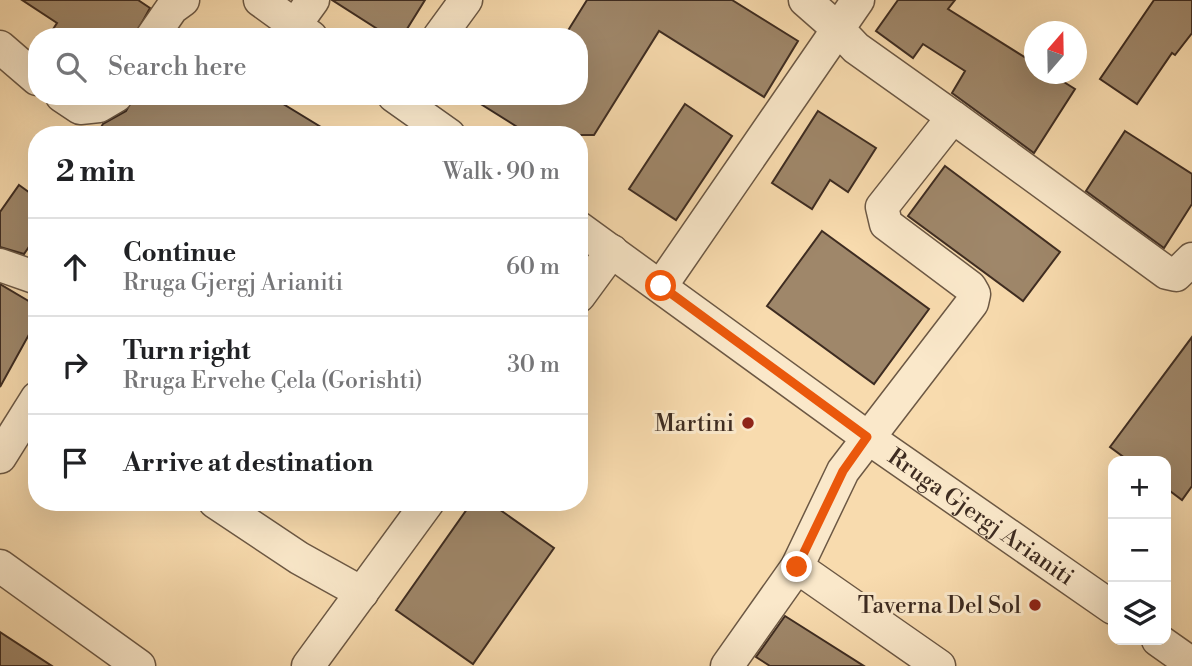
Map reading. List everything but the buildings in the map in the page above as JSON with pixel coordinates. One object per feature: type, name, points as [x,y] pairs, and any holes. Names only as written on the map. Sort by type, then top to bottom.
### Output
[{"type":"street","points":[[158,28],[172,8],[183,0]]},
{"type":"street","points":[[260,0],[299,28]]},
{"type":"street","points":[[304,28],[313,0]]},
{"type":"street","points":[[446,28],[466,0]]},
{"type":"street","points":[[805,0],[856,48],[1167,273],[1176,275],[1192,260]]},
{"type":"street","points":[[661,286],[858,0]]},
{"type":"street","points":[[0,47],[28,71]]},
{"type":"street","points":[[76,105],[80,108],[101,105]]},
{"type":"street","points":[[407,105],[437,126]]},
{"type":"street","points":[[727,666],[797,567],[843,471],[972,303],[974,294],[970,287],[886,224],[882,215],[883,206],[953,117]]},
{"type":"street","name":"Rruga Gjergj Arianiti","points":[[588,234],[867,437],[1108,605]]},
{"type":"street","points":[[588,284],[612,251]]},
{"type":"street","points":[[0,265],[28,275]]},
{"type":"street","points":[[0,457],[28,412]]},
{"type":"street","points":[[228,511],[299,558],[362,593]]},
{"type":"street","points":[[308,666],[421,511]]},
{"type":"street","points":[[0,566],[139,666]]},
{"type":"street","points":[[797,567],[939,666]]},
{"type":"street","points":[[1165,645],[1192,664]]},
{"type":"place","name":"Martini","points":[[748,423]]},
{"type":"place","name":"Taverna Del Sol","points":[[1035,605]]},
{"type":"route","points":[[661,286],[867,437],[843,471],[797,567]]}]
